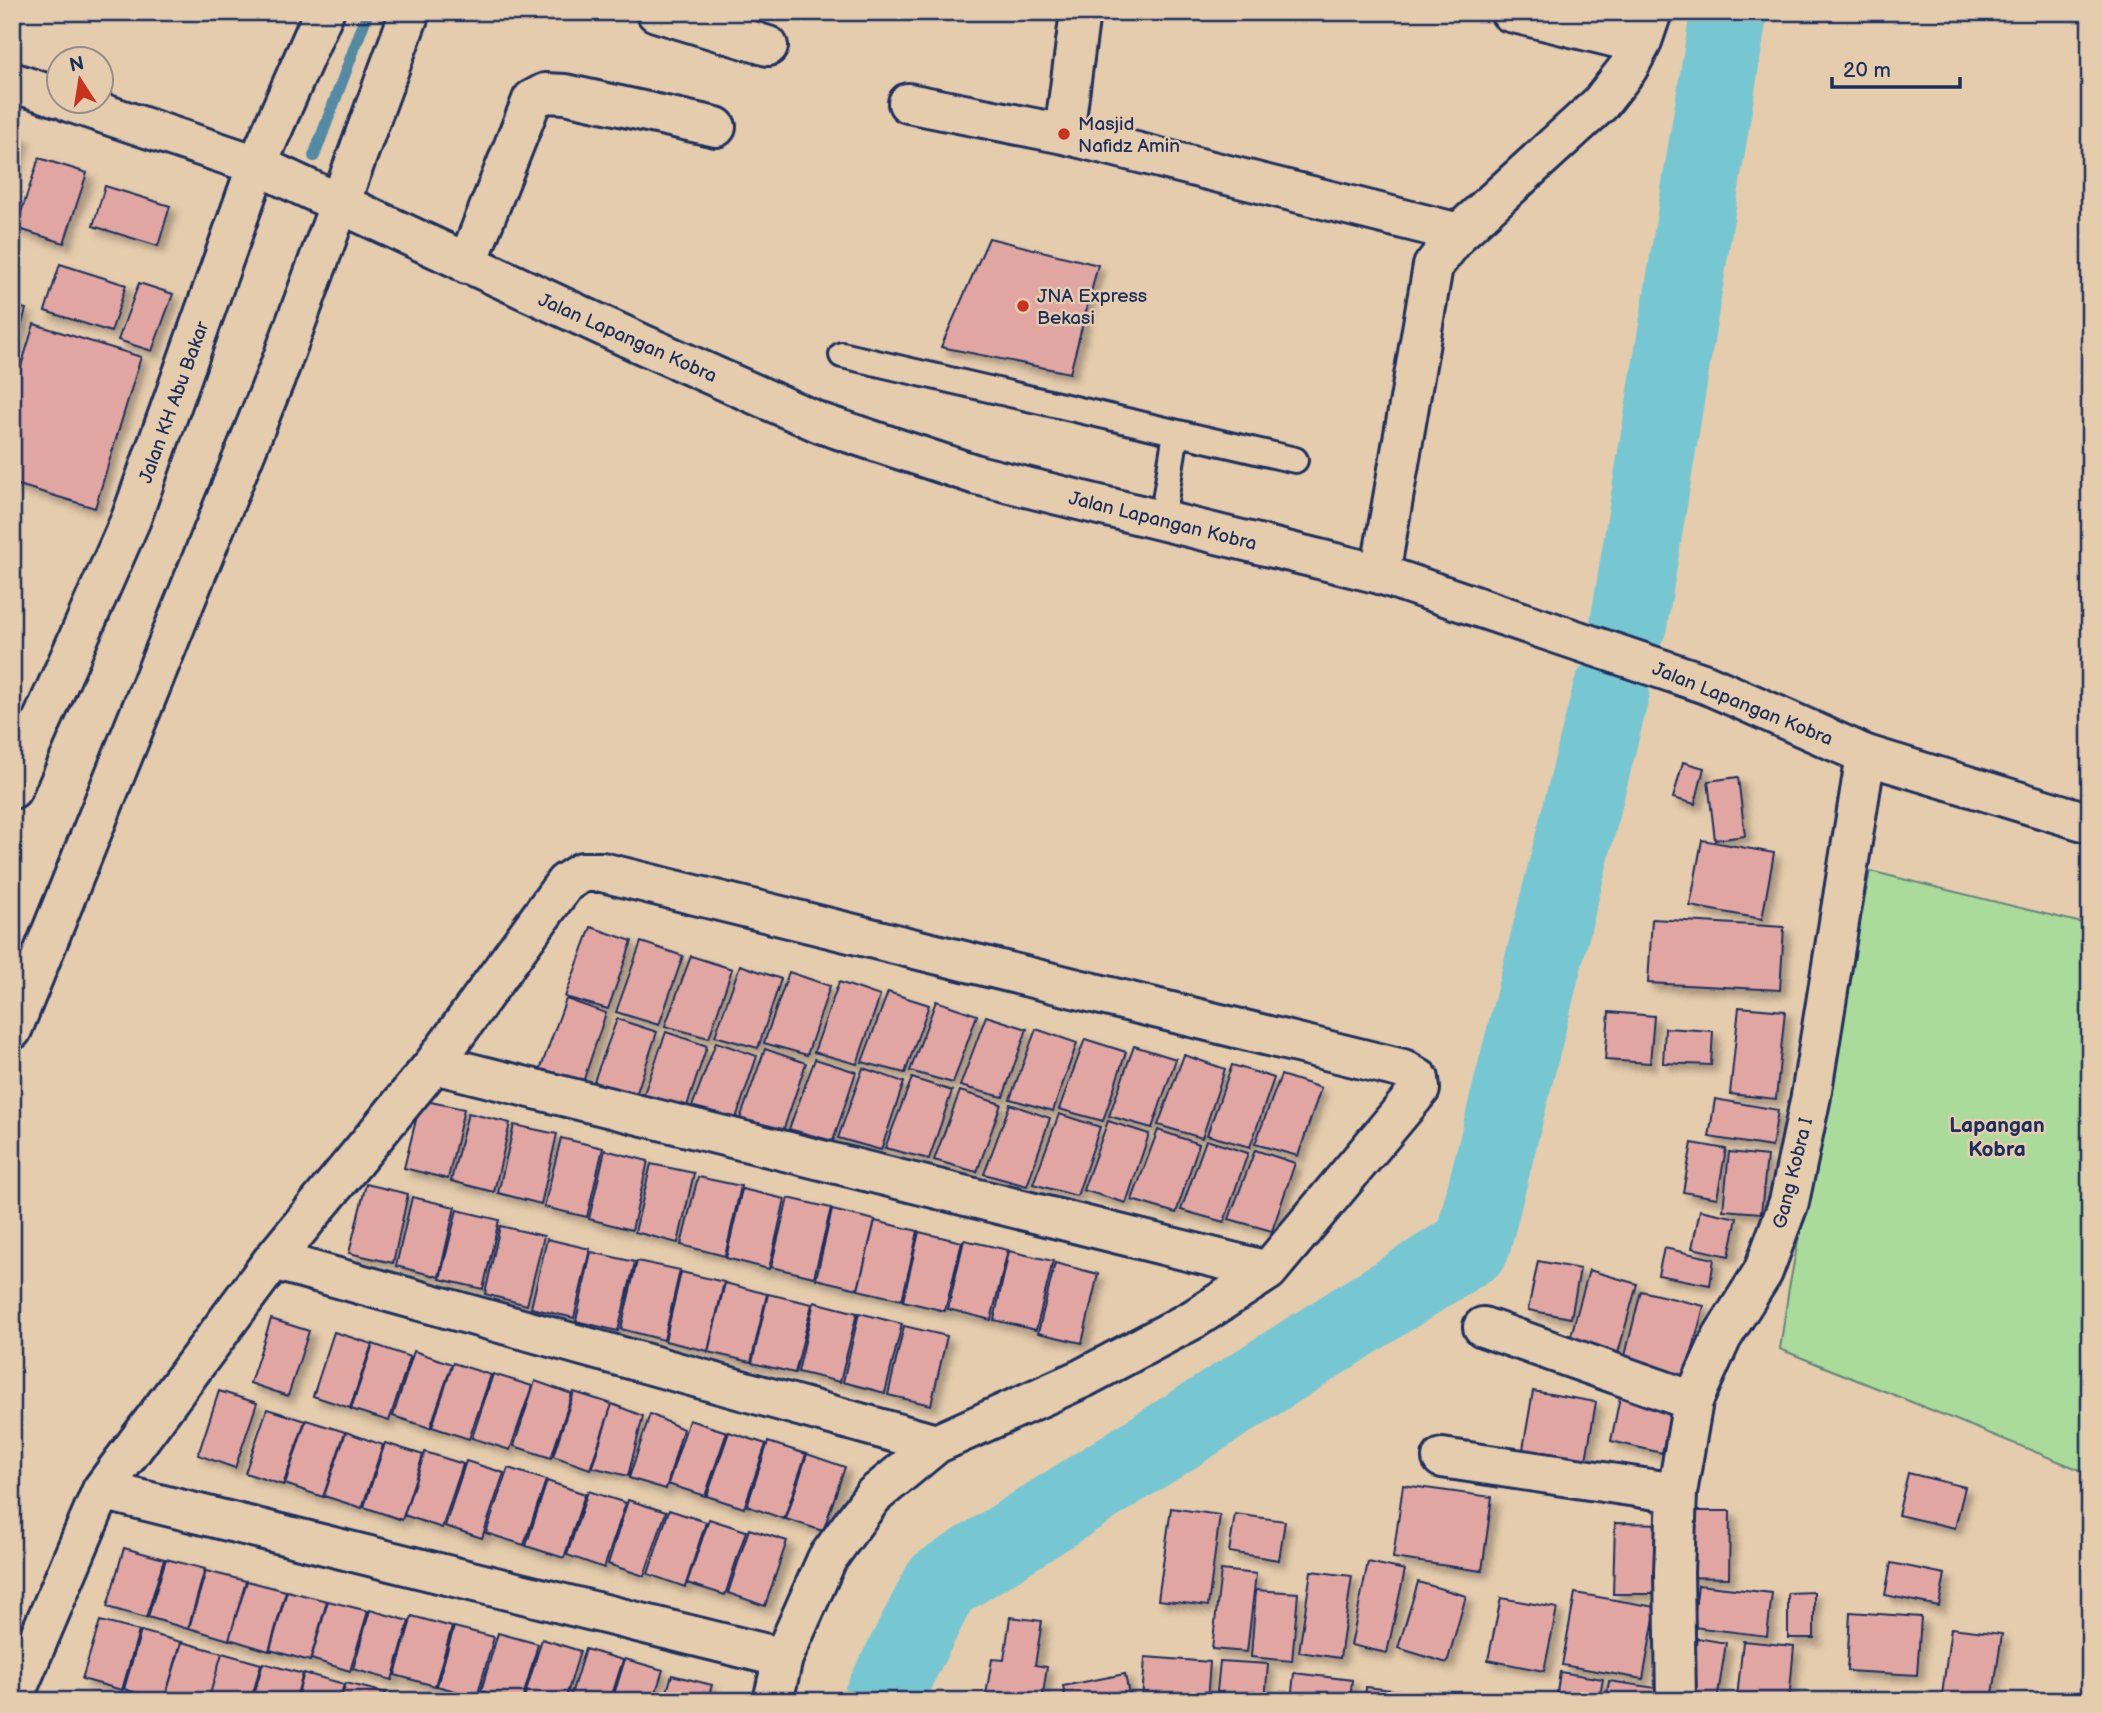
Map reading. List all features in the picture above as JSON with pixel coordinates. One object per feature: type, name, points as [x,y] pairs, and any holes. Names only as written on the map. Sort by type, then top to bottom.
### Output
[{"type":"street","name":"Jalan KH Abu Bakar","points":[[12,789],[131,519],[257,165],[324,12]]},
{"type":"street","points":[[12,1030],[280,366],[410,12]]},
{"type":"street","points":[[656,12],[768,46]]},
{"type":"street","points":[[1064,134],[1080,12]]},
{"type":"street","points":[[1380,574],[1433,266],[1459,233],[1600,104],[1628,68],[1647,28],[1510,12]]},
{"type":"street","points":[[12,82],[46,93]]},
{"type":"street","points":[[467,264],[532,100],[539,96],[545,93],[565,94],[716,127]]},
{"type":"street","points":[[908,103],[1064,134],[1459,233]]},
{"type":"street","name":"Jalan Lapangan Kobra","points":[[111,116],[257,165],[467,264],[820,423],[977,475],[1380,574],[1706,684],[1866,755],[2090,823]]},
{"type":"street","name":"Gang Kobra I","points":[[1676,1701],[1674,1572],[1677,1493],[1693,1401],[1722,1336],[1763,1272],[1789,1202],[1811,1096],[1866,755]]},
{"type":"street","points":[[17,1699],[102,1490],[273,1260],[434,1064],[565,883],[582,872],[602,872],[1403,1069],[1419,1079],[1420,1089],[1268,1271],[1194,1318],[1083,1378],[936,1444],[873,1496],[827,1559],[782,1658],[773,1701]]},
{"type":"street","points":[[434,1064],[1268,1271]]},
{"type":"street","points":[[273,1260],[936,1444]]},
{"type":"street","points":[[1483,1327],[1693,1401]]},
{"type":"street","points":[[1442,1458],[1677,1493]]},
{"type":"street","points":[[102,1490],[782,1658]]},
{"type":"lane","points":[[842,355],[1295,460]]},
{"type":"lane","points":[[1162,519],[1176,433]]},
{"type":"green space","name":"Lapangan Kobra","points":[[1870,871],[2090,925],[2090,1474],[1780,1349],[1789,1288]]},
{"type":"building","points":[[12,134],[23,137],[12,175]]},
{"type":"building","points":[[39,158],[87,173],[64,243],[16,228]]},
{"type":"building","points":[[105,186],[170,206],[158,246],[93,226]]},
{"type":"building","name":"JNA Express Bekasi","points":[[989,238],[1098,265],[1070,373],[941,347]]},
{"type":"building","points":[[60,264],[126,285],[111,332],[45,311]]},
{"type":"building","points":[[139,283],[173,294],[152,351],[118,340]]},
{"type":"building","points":[[12,306],[26,309],[12,361]]},
{"type":"building","points":[[34,324],[141,357],[95,508],[12,483],[12,396]]},
{"type":"building","points":[[1683,762],[1704,768],[1695,804],[1673,798]]},
{"type":"building","points":[[1738,777],[1745,836],[1715,840],[1708,781]]},
{"type":"building","points":[[1702,840],[1774,853],[1762,919],[1690,906]]},
{"type":"building","points":[[1652,919],[1784,927],[1780,990],[1648,983]]},
{"type":"building","points":[[591,927],[632,941],[608,1009],[565,997]]},
{"type":"building","points":[[641,942],[683,956],[659,1025],[616,1012]]},
{"type":"building","points":[[691,956],[732,969],[709,1038],[665,1026]]},
{"type":"building","points":[[740,965],[781,979],[758,1048],[715,1036]]},
{"type":"building","points":[[789,972],[830,986],[807,1055],[764,1043]]},
{"type":"building","points":[[839,982],[880,996],[857,1064],[814,1052]]},
{"type":"building","points":[[888,992],[929,1005],[905,1073],[862,1062]]},
{"type":"building","points":[[566,999],[606,1013],[583,1082],[540,1070]]},
{"type":"building","points":[[936,1001],[977,1015],[953,1083],[910,1071]]},
{"type":"building","points":[[1739,1007],[1785,1011],[1776,1099],[1730,1094]]},
{"type":"building","points":[[1609,1012],[1654,1016],[1650,1063],[1605,1060]]},
{"type":"building","points":[[986,1016],[1027,1029],[1003,1097],[960,1086]]},
{"type":"building","points":[[617,1019],[657,1032],[634,1101],[591,1089]]},
{"type":"building","points":[[1665,1028],[1713,1031],[1711,1065],[1663,1063]]},
{"type":"building","points":[[1036,1029],[1077,1043],[1053,1111],[1010,1099]]},
{"type":"building","points":[[666,1032],[707,1046],[684,1115],[641,1102]]},
{"type":"building","points":[[1085,1039],[1126,1052],[1103,1121],[1059,1109]]},
{"type":"building","points":[[716,1042],[757,1056],[734,1124],[690,1112]]},
{"type":"building","points":[[1134,1046],[1176,1059],[1152,1128],[1109,1116]]},
{"type":"building","points":[[765,1049],[806,1063],[783,1131],[740,1119]]},
{"type":"building","points":[[1184,1055],[1225,1069],[1202,1138],[1158,1125]]},
{"type":"building","points":[[815,1059],[856,1072],[833,1141],[789,1129]]},
{"type":"building","points":[[1232,1065],[1274,1078],[1250,1147],[1207,1135]]},
{"type":"building","points":[[863,1068],[904,1082],[881,1150],[838,1138]]},
{"type":"building","points":[[1281,1075],[1321,1088],[1298,1156],[1255,1144]]},
{"type":"building","points":[[912,1078],[952,1091],[929,1159],[885,1148]]},
{"type":"building","points":[[960,1091],[1001,1104],[977,1172],[934,1160]]},
{"type":"building","points":[[1715,1099],[1778,1110],[1772,1147],[1709,1137]]},
{"type":"building","points":[[421,1100],[464,1109],[448,1179],[404,1168]]},
{"type":"building","points":[[1010,1104],[1050,1118],[1027,1186],[984,1174]]},
{"type":"building","points":[[468,1113],[510,1123],[494,1192],[451,1181]]},
{"type":"building","points":[[1059,1114],[1100,1127],[1077,1196],[1033,1184]]},
{"type":"building","points":[[1108,1121],[1149,1134],[1126,1203],[1083,1190]]},
{"type":"building","points":[[514,1125],[557,1134],[541,1204],[498,1193]]},
{"type":"building","points":[[1158,1130],[1199,1144],[1176,1213],[1132,1200]]},
{"type":"building","points":[[561,1138],[603,1148],[587,1217],[544,1207]]},
{"type":"building","points":[[1206,1140],[1248,1153],[1224,1222],[1181,1210]]},
{"type":"building","points":[[1692,1143],[1726,1149],[1717,1198],[1683,1192]]},
{"type":"building","points":[[605,1150],[648,1161],[632,1230],[589,1219]]},
{"type":"building","points":[[1255,1150],[1295,1163],[1272,1231],[1229,1219]]},
{"type":"building","points":[[1729,1152],[1767,1156],[1761,1213],[1723,1210]]},
{"type":"building","points":[[651,1164],[694,1173],[678,1243],[635,1232]]},
{"type":"building","points":[[698,1177],[741,1186],[725,1256],[681,1245]]},
{"type":"building","points":[[366,1184],[408,1194],[393,1263],[349,1253]]},
{"type":"building","points":[[742,1189],[785,1199],[769,1269],[726,1258]]},
{"type":"building","points":[[412,1197],[455,1207],[439,1277],[396,1266]]},
{"type":"building","points":[[788,1198],[831,1208],[814,1277],[771,1267]]},
{"type":"building","points":[[457,1210],[499,1220],[483,1289],[440,1279]]},
{"type":"building","points":[[832,1210],[875,1220],[858,1289],[816,1279]]},
{"type":"building","points":[[1700,1210],[1737,1218],[1729,1256],[1692,1248]]},
{"type":"building","points":[[875,1221],[918,1231],[902,1300],[858,1290]]},
{"type":"building","points":[[500,1226],[544,1236],[527,1305],[485,1294]]},
{"type":"building","points":[[919,1232],[962,1242],[945,1311],[903,1301]]},
{"type":"building","points":[[547,1239],[590,1249],[574,1318],[531,1308]]},
{"type":"building","points":[[964,1240],[1008,1250],[991,1320],[948,1309]]},
{"type":"building","points":[[1664,1248],[1714,1259],[1710,1285],[1658,1275]]},
{"type":"building","points":[[1009,1251],[1053,1261],[1036,1330],[994,1320]]},
{"type":"building","points":[[591,1252],[635,1262],[618,1331],[576,1321]]},
{"type":"building","points":[[637,1261],[680,1270],[664,1340],[621,1329]]},
{"type":"building","points":[[1538,1261],[1580,1269],[1571,1318],[1528,1310]]},
{"type":"building","points":[[1055,1263],[1098,1274],[1082,1343],[1038,1333]]},
{"type":"building","points":[[1589,1270],[1637,1284],[1615,1364],[1567,1350]]},
{"type":"building","points":[[681,1272],[724,1282],[708,1351],[665,1341]]},
{"type":"building","points":[[725,1283],[767,1294],[751,1362],[708,1352]]},
{"type":"building","points":[[1641,1291],[1704,1306],[1683,1387],[1621,1372]]},
{"type":"building","points":[[768,1294],[812,1304],[795,1373],[752,1363]]},
{"type":"building","points":[[814,1302],[857,1313],[840,1382],[798,1372]]},
{"type":"building","points":[[859,1313],[902,1324],[885,1393],[843,1382]]},
{"type":"building","points":[[271,1319],[309,1331],[288,1396],[250,1383]]},
{"type":"building","points":[[904,1326],[947,1336],[931,1405],[888,1395]]},
{"type":"building","points":[[334,1332],[372,1344],[350,1408],[313,1396]]},
{"type":"building","points":[[373,1344],[410,1357],[389,1421],[351,1409]]},
{"type":"building","points":[[414,1351],[452,1364],[430,1428],[393,1416]]},
{"type":"building","points":[[453,1363],[491,1375],[469,1439],[432,1427]]},
{"type":"building","points":[[493,1374],[532,1386],[510,1450],[472,1438]]},
{"type":"building","points":[[535,1381],[572,1394],[551,1458],[514,1446]]},
{"type":"building","points":[[1622,1387],[1674,1399],[1662,1453],[1611,1441]]},
{"type":"building","points":[[219,1391],[257,1403],[235,1468],[198,1455]]},
{"type":"building","points":[[1533,1391],[1596,1402],[1585,1466],[1522,1455]]},
{"type":"building","points":[[574,1392],[612,1404],[590,1469],[553,1456]]},
{"type":"building","points":[[612,1404],[643,1416],[628,1476],[592,1467]]},
{"type":"building","points":[[267,1409],[305,1421],[283,1485],[245,1473]]},
{"type":"building","points":[[650,1414],[683,1429],[666,1489],[629,1478]]},
{"type":"building","points":[[306,1420],[345,1432],[323,1497],[285,1484]]},
{"type":"building","points":[[689,1420],[727,1432],[705,1496],[668,1484]]},
{"type":"building","points":[[346,1432],[383,1445],[362,1508],[324,1496]]},
{"type":"building","points":[[729,1432],[766,1444],[744,1508],[707,1496]]},
{"type":"building","points":[[768,1442],[806,1454],[784,1519],[747,1506]]},
{"type":"building","points":[[385,1443],[423,1455],[402,1520],[364,1507]]},
{"type":"building","points":[[425,1452],[463,1464],[442,1528],[404,1515]]},
{"type":"building","points":[[807,1454],[845,1467],[823,1531],[786,1519]]},
{"type":"building","points":[[466,1461],[504,1473],[482,1538],[445,1526]]},
{"type":"building","points":[[508,1468],[546,1480],[524,1545],[486,1533]]},
{"type":"building","points":[[1908,1473],[1965,1487],[1955,1528],[1898,1515]]},
{"type":"building","points":[[547,1481],[585,1494],[564,1558],[526,1546]]},
{"type":"building","points":[[1403,1485],[1492,1497],[1482,1571],[1393,1558]]},
{"type":"building","points":[[588,1491],[626,1503],[604,1568],[567,1555]]},
{"type":"building","points":[[628,1500],[666,1512],[644,1576],[608,1564]]},
{"type":"building","points":[[1171,1508],[1220,1515],[1208,1606],[1158,1600]]},
{"type":"building","points":[[669,1510],[706,1522],[685,1587],[648,1574]]},
{"type":"building","points":[[1683,1511],[1730,1511],[1729,1578],[1682,1577]]},
{"type":"building","points":[[1235,1514],[1285,1521],[1279,1560],[1229,1552]]},
{"type":"building","points":[[709,1519],[746,1531],[725,1595],[687,1583]]},
{"type":"building","points":[[1615,1523],[1669,1524],[1668,1594],[1613,1594]]},
{"type":"building","points":[[749,1529],[787,1541],[765,1606],[728,1593]]},
{"type":"building","points":[[124,1548],[164,1559],[146,1618],[107,1607]]},
{"type":"building","points":[[166,1559],[205,1569],[188,1629],[148,1617]]},
{"type":"building","points":[[1368,1562],[1405,1570],[1387,1653],[1351,1645]]},
{"type":"building","points":[[1891,1563],[1945,1574],[1939,1606],[1885,1595]]},
{"type":"building","points":[[1221,1570],[1256,1574],[1247,1652],[1212,1649]]},
{"type":"building","points":[[206,1571],[246,1581],[229,1640],[189,1628]]},
{"type":"building","points":[[1311,1571],[1352,1576],[1340,1658],[1299,1652]]},
{"type":"building","points":[[247,1581],[286,1591],[269,1651],[229,1639]]},
{"type":"building","points":[[1418,1582],[1466,1596],[1447,1663],[1398,1648]]},
{"type":"building","points":[[1698,1585],[1772,1593],[1767,1636],[1693,1627]]},
{"type":"building","points":[[1256,1590],[1298,1593],[1292,1661],[1251,1657]]},
{"type":"building","points":[[287,1591],[327,1601],[310,1661],[270,1650]]},
{"type":"building","points":[[1814,1592],[1814,1638],[1788,1638],[1788,1593]]},
{"type":"building","points":[[1575,1593],[1656,1607],[1643,1679],[1562,1665]]},
{"type":"building","points":[[1501,1598],[1557,1608],[1544,1671],[1488,1660]]},
{"type":"building","points":[[328,1601],[368,1611],[350,1671],[311,1659]]},
{"type":"building","points":[[370,1610],[409,1621],[392,1680],[353,1669]]},
{"type":"building","points":[[1850,1612],[1921,1617],[1917,1675],[1847,1671]]},
{"type":"building","points":[[412,1616],[452,1627],[435,1686],[395,1675]]},
{"type":"building","points":[[1010,1617],[1042,1621],[1035,1665],[1047,1667],[1042,1701],[985,1701],[992,1659],[1004,1660]]},
{"type":"building","points":[[100,1621],[139,1631],[122,1690],[82,1679]]},
{"type":"building","points":[[454,1627],[494,1637],[477,1697],[437,1686]]},
{"type":"building","points":[[1951,1628],[2002,1634],[1992,1701],[1942,1695]]},
{"type":"building","points":[[141,1631],[181,1642],[164,1701],[124,1689]]},
{"type":"building","points":[[498,1633],[538,1644],[522,1701],[512,1701],[481,1691]]},
{"type":"building","points":[[1697,1638],[1726,1643],[1717,1701],[1687,1701]]},
{"type":"building","points":[[542,1639],[580,1651],[565,1701],[523,1701]]},
{"type":"building","points":[[1743,1641],[1794,1646],[1789,1701],[1737,1698]]},
{"type":"building","points":[[182,1642],[222,1653],[208,1701],[164,1701]]},
{"type":"building","points":[[585,1649],[623,1660],[610,1701],[569,1701]]},
{"type":"building","points":[[222,1653],[261,1664],[251,1701],[208,1701]]},
{"type":"building","points":[[1145,1657],[1210,1662],[1207,1701],[1142,1701]]},
{"type":"building","points":[[625,1659],[663,1670],[653,1701],[612,1701]]},
{"type":"building","points":[[1220,1661],[1268,1664],[1265,1701],[1216,1701]]},
{"type":"building","points":[[263,1663],[303,1674],[295,1701],[252,1701]]},
{"type":"building","points":[[1560,1672],[1603,1679],[1599,1701],[1556,1699]]},
{"type":"building","points":[[304,1673],[344,1684],[339,1701],[296,1701]]},
{"type":"building","points":[[1294,1673],[1352,1680],[1350,1701],[1291,1701]]},
{"type":"building","points":[[1125,1674],[1130,1700],[1066,1701],[1063,1686]]},
{"type":"building","points":[[672,1675],[712,1685],[707,1701],[664,1701]]},
{"type":"building","points":[[1609,1681],[1656,1688],[1654,1701],[1606,1701]]},
{"type":"building","points":[[346,1683],[386,1693],[383,1701],[340,1701]]},
{"type":"building","points":[[1366,1687],[1417,1693],[1416,1701],[1365,1701]]},
{"type":"building","points":[[390,1693],[418,1701],[388,1701]]},
{"type":"waterway","points":[[314,156],[368,12]]},
{"type":"waterway","points":[[1629,622],[1729,12]]},
{"type":"waterway","points":[[881,1701],[941,1584],[1472,1246],[1611,692]]},
{"type":"place","name":"Masjid Nafidz Amin","points":[[1064,134]]},
{"type":"place","name":"JNA Express Bekasi","points":[[1023,306]]},
{"type":"district","name":"Lapangan Kobra","points":[[1997,1137]]}]
